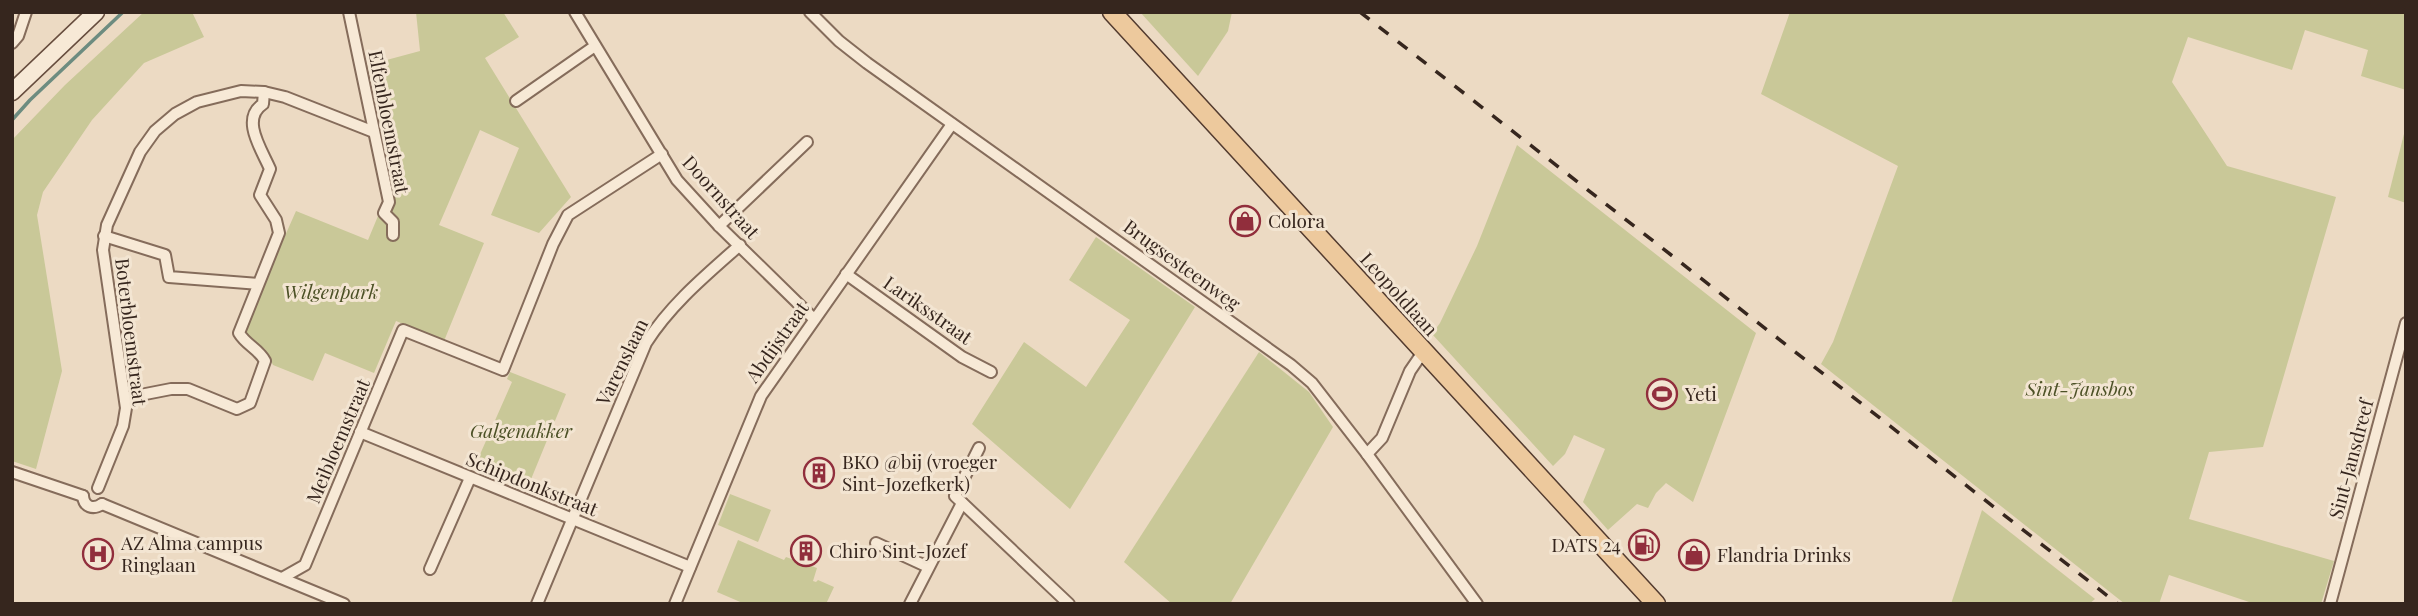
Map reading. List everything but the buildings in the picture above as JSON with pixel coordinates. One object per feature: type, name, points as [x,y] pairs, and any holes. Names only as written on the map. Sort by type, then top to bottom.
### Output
[{"type":"main road","points":[[12,92],[96,12]]},
{"type":"main road","name":"Leopoldlaan","points":[[1112,12],[1656,604]]},
{"type":"street","points":[[12,43],[18,36],[26,12]]},
{"type":"street","name":"Elfenbloemstraat","points":[[349,12],[389,202],[384,213],[393,222],[393,235]]},
{"type":"street","name":"Doornstraat","points":[[575,12],[677,180],[719,226],[814,319]]},
{"type":"street","name":"Brugsesteenweg","points":[[810,12],[839,41],[1291,365],[1312,383],[1477,604]]},
{"type":"street","points":[[516,101],[595,46]]},
{"type":"street","name":"Boterbloemstraat","points":[[98,488],[123,426],[126,408],[104,265],[104,236],[140,152],[155,131],[175,114],[197,102],[241,91],[264,92],[307,104],[374,132]]},
{"type":"street","points":[[125,398],[188,389],[237,409],[250,403],[265,361],[262,354],[244,341],[239,333],[279,233],[276,220],[260,195],[270,169],[253,130],[252,118],[256,108],[263,104],[264,92]]},
{"type":"street","name":"Abdijstraat","points":[[675,604],[761,396],[952,124]]},
{"type":"street","points":[[719,226],[807,142]]},
{"type":"street","name":"Meibloemstraat","points":[[305,565],[403,330],[503,370],[553,244],[568,215],[662,154]]},
{"type":"street","points":[[104,236],[165,255],[169,277],[258,284]]},
{"type":"street","name":"Varenslaan","points":[[537,604],[646,343],[657,325],[679,300],[740,245]]},
{"type":"street","name":"Lariksstraat","points":[[846,274],[962,357],[991,372]]},
{"type":"street","name":"Sint-Jansdreef","points":[[2330,604],[2404,339],[2406,323]]},
{"type":"street","points":[[1367,454],[1382,438],[1410,371],[1423,352]]},
{"type":"street","name":"Schipdonkstraat","points":[[360,432],[690,567]]},
{"type":"street","points":[[979,448],[955,496],[1069,604]]},
{"type":"street","points":[[12,471],[83,496]]},
{"type":"street","points":[[430,569],[470,478]]},
{"type":"street","points":[[88,488],[98,488],[104,496],[102,504],[89,507],[83,496],[88,488]]},
{"type":"street","points":[[910,604],[962,503]]},
{"type":"street","points":[[102,504],[344,604]]},
{"type":"street","points":[[876,542],[928,567]]},
{"type":"street","points":[[282,578],[305,565],[310,590]]},
{"type":"green space","points":[[144,12],[192,12],[204,37],[144,63],[92,120],[43,192],[37,215],[62,371],[36,469],[12,461],[12,140],[65,85]]},
{"type":"green space","name":"Wilgenpark","points":[[416,12],[503,12],[519,37],[485,58],[571,197],[539,233],[491,215],[519,148],[480,130],[439,225],[484,243],[444,341],[396,321],[374,373],[325,353],[313,381],[273,365],[265,349],[253,343],[249,337],[246,324],[296,211],[368,240],[393,180],[368,65],[420,51]]},
{"type":"green space","points":[[1140,12],[1232,12],[1228,31],[1198,76]]},
{"type":"green space","name":"Sint-Jansbos","points":[[1790,12],[2406,12],[2406,90],[2361,76],[2368,50],[2305,30],[2292,70],[2188,37],[2172,82],[2227,166],[2336,197],[2263,447],[2209,452],[2189,519],[2334,561],[2321,604],[2255,604],[2169,575],[2159,604],[2125,604],[1821,364],[1833,342],[1898,166],[1761,94]]},
{"type":"green space","points":[[2406,126],[2406,203],[2388,197]]},
{"type":"green space","points":[[1517,145],[1756,333],[1693,502],[1666,483],[1656,493],[1648,508],[1637,504],[1608,530],[1583,502],[1605,449],[1574,435],[1565,454],[1553,466],[1432,334],[1440,323],[1477,246]]},
{"type":"green space","points":[[1096,237],[1195,307],[1070,509],[972,424],[1024,342],[1086,387],[1130,320],[1069,280]]},
{"type":"green space","points":[[1259,352],[1309,392],[1333,427],[1230,604],[1172,604],[1124,562]]},
{"type":"green space","name":"Galgenakker","points":[[510,372],[566,394],[527,489],[474,468],[512,382],[507,379]]},
{"type":"green space","points":[[730,494],[771,510],[758,542],[718,525]]},
{"type":"green space","points":[[1982,510],[2095,599],[2089,604],[1951,604]]},
{"type":"green space","points":[[738,540],[784,560],[786,557],[817,568],[813,581],[818,580],[834,587],[826,604],[745,604],[717,592]]},
{"type":"waterway","points":[[12,120],[123,12]]},
{"type":"railway","points":[[1360,12],[2118,604]]},
{"type":"place","name":"Colora","points":[[1245,221]]},
{"type":"place","name":"Yeti","points":[[1662,394]]},
{"type":"place","name":"BKO @bij (vroeger Sint-Jozefkerk)","points":[[819,473]]},
{"type":"place","name":"DATS 24","points":[[1644,545]]},
{"type":"place","name":"Chiro Sint-Jozef","points":[[806,551]]},
{"type":"place","name":"AZ Alma campus Ringlaan","points":[[98,554]]},
{"type":"place","name":"Flandria Drinks","points":[[1694,555]]}]
